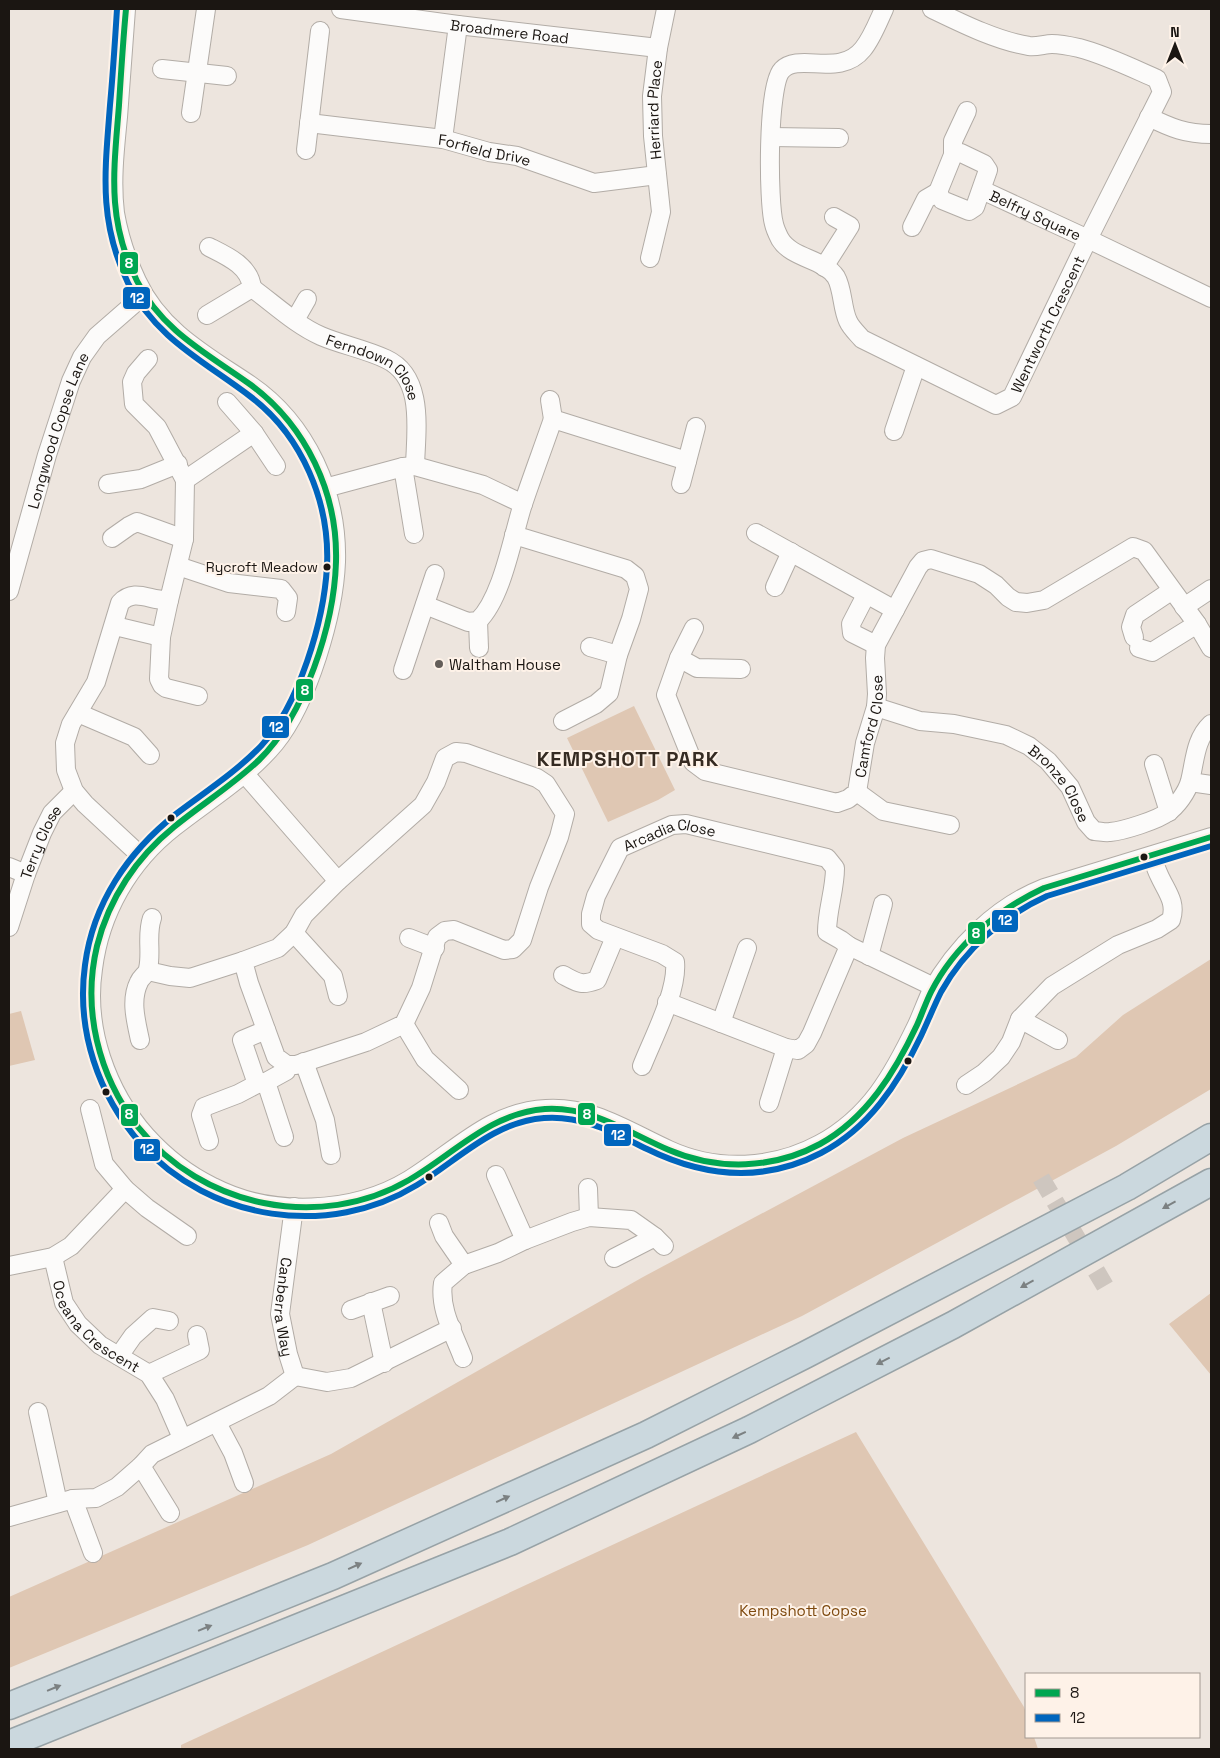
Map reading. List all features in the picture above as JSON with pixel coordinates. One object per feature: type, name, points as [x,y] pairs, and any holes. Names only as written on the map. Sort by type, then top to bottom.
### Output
[{"type":"highway","points":[[9,1706],[333,1576],[646,1435],[1127,1187],[1211,1137]]},
{"type":"highway","points":[[9,1744],[501,1546],[546,1525],[749,1430],[953,1325],[1211,1182]]},
{"type":"street","points":[[126,9],[115,148],[114,193],[119,233],[130,265],[144,295],[163,320],[209,359],[252,387],[290,422],[312,455],[325,488],[335,536],[336,567],[328,612],[319,646],[293,716],[274,744],[244,773],[172,828],[142,857],[127,877],[108,912],[101,932],[93,967],[91,1001],[100,1056],[110,1080],[137,1126],[161,1151],[183,1169],[214,1188],[252,1201],[294,1207],[344,1204],[392,1190],[492,1123],[520,1113],[545,1109],[561,1109],[593,1115],[622,1126],[681,1155],[714,1164],[751,1164],[787,1158],[818,1146],[857,1119],[867,1108],[889,1077],[934,987],[957,955],[1001,911],[1044,888],[1211,837]]},
{"type":"street","points":[[191,113],[206,9]]},
{"type":"street","name":"Broadmere Road","points":[[341,9],[362,10],[458,25],[658,48]]},
{"type":"street","name":"Herriard Place","points":[[650,258],[661,212],[652,96],[658,48],[666,9]]},
{"type":"street","name":"Wentworth Crescent","points":[[884,9],[863,50],[851,59],[840,64],[792,64],[781,70],[775,84],[771,137],[770,187],[774,224],[780,240],[792,250],[824,267],[836,277],[848,322],[862,339],[996,405],[1012,396],[1088,238],[1162,92],[1157,79],[1108,58],[1079,48],[1050,44],[1030,46],[1000,38],[932,9]]},
{"type":"street","points":[[443,139],[458,25]]},
{"type":"street","points":[[306,150],[320,31]]},
{"type":"street","points":[[162,69],[227,76]]},
{"type":"street","points":[[912,227],[926,199],[938,192],[953,155],[953,141],[967,111]]},
{"type":"street","points":[[1149,117],[1172,129],[1211,134]]},
{"type":"street","name":"Forfield Drive","points":[[309,123],[443,139],[489,152],[517,156],[594,183],[657,175]]},
{"type":"street","points":[[771,137],[839,138]]},
{"type":"street","name":"Belfry Square","points":[[938,192],[942,200],[969,210],[975,207],[982,190],[988,170],[984,164],[961,153],[953,155]]},
{"type":"street","name":"Belfry Square","points":[[982,190],[1088,238],[1211,298]]},
{"type":"street","points":[[824,267],[850,226],[834,217]]},
{"type":"street","points":[[207,315],[252,288],[251,281],[244,269],[227,256],[209,247]]},
{"type":"street","name":"Ferndown Close","points":[[252,288],[295,320],[319,335],[388,359],[402,372],[411,385],[416,398],[409,466],[414,534]]},
{"type":"street","name":"Longwood Copse Lane","points":[[9,591],[47,455],[71,381],[82,357],[97,336],[144,295]]},
{"type":"street","points":[[295,320],[308,299]]},
{"type":"street","points":[[148,359],[136,373],[132,382],[134,404],[157,427],[182,472],[184,539],[161,637],[159,679],[166,688],[198,696]]},
{"type":"street","points":[[894,431],[916,366]]},
{"type":"street","points":[[425,605],[468,622],[478,621],[484,616],[500,584],[523,504],[553,419],[550,400]]},
{"type":"street","points":[[227,402],[254,433],[276,466]]},
{"type":"street","points":[[553,419],[687,461]]},
{"type":"street","points":[[681,484],[696,427]]},
{"type":"street","points":[[108,484],[182,472],[254,433]]},
{"type":"street","points":[[325,488],[409,466],[483,485],[523,504]]},
{"type":"street","points":[[112,538],[137,522],[184,539]]},
{"type":"street","points":[[756,533],[895,610]]},
{"type":"street","points":[[514,535],[626,569],[636,576],[639,589],[631,619],[618,654],[609,693],[596,704],[563,721]]},
{"type":"street","name":"Camford Close","points":[[694,628],[679,658],[666,695],[693,762],[705,771],[837,803],[848,799],[857,792],[865,743],[876,707],[876,645],[918,567],[924,561],[932,559],[980,574],[1016,602],[1027,603],[1044,600],[1133,547],[1144,551],[1184,607]]},
{"type":"street","points":[[775,587],[791,552]]},
{"type":"street","points":[[178,566],[229,583],[281,589],[288,598],[286,612]]},
{"type":"street","points":[[403,670],[435,574]]},
{"type":"street","points":[[1211,589],[1184,607],[1197,624],[1211,648]]},
{"type":"street","points":[[1171,591],[1135,615],[1131,627],[1136,643],[1152,652],[1197,624]]},
{"type":"street","points":[[142,857],[91,810],[74,791],[66,770],[65,743],[71,724],[96,682],[120,603],[126,597],[135,594],[161,601],[169,600]]},
{"type":"street","points":[[866,595],[851,624],[851,629],[852,633],[876,645]]},
{"type":"street","points":[[478,621],[479,648]]},
{"type":"street","points":[[114,626],[161,637]]},
{"type":"street","points":[[590,647],[618,654]]},
{"type":"street","points":[[679,658],[697,668],[741,669]]},
{"type":"street","name":"Bronze Close","points":[[876,707],[920,721],[954,724],[1006,735],[1028,746],[1048,760],[1070,787],[1086,822],[1094,831],[1109,832],[1158,818],[1169,812],[1183,796],[1190,782],[1198,742],[1211,724]]},
{"type":"street","points":[[78,713],[134,737],[150,755]]},
{"type":"street","points":[[148,970],[170,976],[190,978],[278,948],[294,932],[304,915],[338,881],[423,805],[436,782],[445,758],[456,752],[466,753],[537,778],[546,784],[565,814],[564,823],[552,858],[538,887],[522,940],[513,950],[504,950],[454,930],[445,931],[437,937],[421,988],[404,1024],[366,1042],[296,1064],[262,1083],[204,1107],[201,1115],[209,1141]]},
{"type":"street","points":[[1154,764],[1169,812]]},
{"type":"street","points":[[244,773],[338,881]]},
{"type":"street","points":[[1190,782],[1211,785]]},
{"type":"street","name":"Terry Close","points":[[9,927],[26,874],[52,812],[74,791]]},
{"type":"street","points":[[857,792],[883,811],[950,825]]},
{"type":"street","name":"Arcadia Close","points":[[642,1066],[675,980],[675,962],[662,954],[598,930],[591,924],[591,914],[596,896],[620,848],[672,825],[686,824],[827,858],[835,868],[827,917],[827,932],[849,946],[934,987]]},
{"type":"street","points":[[966,1085],[984,1073],[1001,1056],[1011,1042],[1020,1019],[1052,986],[1118,946],[1157,929],[1171,920],[1174,912],[1173,902],[1158,874],[1152,856]]},
{"type":"street","points":[[9,867],[26,874]]},
{"type":"street","points":[[869,956],[883,904]]},
{"type":"street","points":[[140,1040],[134,1001],[139,981],[148,970],[149,926],[152,918]]},
{"type":"street","points":[[294,932],[334,976],[338,996]]},
{"type":"street","points":[[563,975],[580,984],[597,980],[615,937]]},
{"type":"street","points":[[409,938],[435,948]]},
{"type":"street","points":[[667,1002],[786,1048],[798,1050],[806,1044],[812,1033],[849,946]]},
{"type":"street","points":[[721,1023],[747,948]]},
{"type":"street","points":[[243,961],[248,983],[276,1057],[296,1064],[325,1120],[331,1155]]},
{"type":"street","points":[[1020,1019],[1058,1040]]},
{"type":"street","points":[[404,1024],[425,1060],[459,1090]]},
{"type":"street","points":[[266,1030],[242,1040],[284,1137]]},
{"type":"street","points":[[769,1103],[786,1048]]},
{"type":"street","points":[[90,1109],[104,1164],[125,1189],[147,1208],[187,1236]]},
{"type":"street","points":[[496,1175],[525,1240]]},
{"type":"street","points":[[588,1188],[589,1217]]},
{"type":"street","name":"Oceana Crescent","points":[[9,1266],[53,1257],[71,1246],[125,1189]]},
{"type":"street","name":"Canberra Way","points":[[294,1207],[280,1314],[288,1354],[295,1376]]},
{"type":"street","points":[[463,1358],[443,1305],[442,1292],[444,1283],[464,1265],[589,1217],[631,1220],[660,1241],[614,1258]]},
{"type":"street","points":[[439,1223],[444,1236],[464,1265]]},
{"type":"street","name":"Oceana Crescent","points":[[53,1257],[64,1303],[78,1324],[100,1345],[150,1374],[165,1399],[182,1438]]},
{"type":"street","points":[[351,1310],[390,1296]]},
{"type":"street","points":[[371,1302],[384,1363]]},
{"type":"street","points":[[119,1356],[133,1336],[153,1318],[169,1321]]},
{"type":"street","points":[[9,1516],[65,1501],[96,1498],[117,1487],[152,1454],[269,1396],[295,1376],[327,1382],[351,1378],[452,1328]]},
{"type":"street","points":[[150,1374],[200,1350],[197,1335]]},
{"type":"street","points":[[38,1412],[65,1501],[93,1553]]},
{"type":"street","points":[[217,1423],[233,1453],[244,1483]]},
{"type":"street","points":[[140,1466],[170,1513]]},
{"type":"green space","points":[[634,706],[675,790],[658,800],[608,822],[567,738]]},
{"type":"green space","points":[[1211,959],[1211,1089],[1116,1146],[802,1316],[308,1545],[9,1668],[9,1597],[331,1454],[643,1277],[903,1138],[1076,1057],[1123,1015]]},
{"type":"green space","points":[[21,1011],[35,1060],[9,1066],[9,1014]]},
{"type":"green space","points":[[1211,1293],[1211,1375],[1169,1324]]},
{"type":"green space","name":"Kempshott Copse","points":[[856,1432],[1024,1707],[1025,1738],[1034,1738],[1038,1749],[181,1749],[181,1745]]},
{"type":"tunnel","points":[[1041,1178],[1105,1286]]},
{"type":"transit line","name":"12","points":[[117,9],[106,152],[106,196],[108,217],[118,260],[139,303],[152,319],[182,348],[251,397],[285,431],[309,472],[318,495],[324,518],[327,542],[325,588],[315,636],[298,686],[275,729],[261,746],[231,773],[159,829],[128,862],[105,900],[89,942],[83,989],[84,1014],[87,1037],[102,1083],[126,1125],[141,1144],[169,1170],[201,1190],[235,1205],[272,1214],[309,1216],[346,1212],[383,1202],[417,1185],[492,1134],[526,1121],[544,1118],[571,1119],[585,1122],[610,1131],[668,1158],[690,1166],[712,1170],[734,1173],[755,1172],[799,1163],[838,1143],[868,1118],[892,1088],[912,1054],[941,992],[951,976],[973,948],[1000,924],[1015,913],[1047,896],[1211,846]]},
{"type":"transit line","name":"8","points":[[126,9],[114,173],[116,215],[127,258],[147,299],[159,314],[187,340],[251,385],[271,402],[288,420],[303,441],[315,463],[331,511],[335,536],[336,562],[330,613],[323,640],[314,668],[290,719],[259,760],[239,778],[174,827],[148,852],[126,880],[102,928],[97,946],[91,994],[97,1041],[103,1063],[124,1107],[138,1127],[164,1154],[195,1176],[228,1193],[264,1203],[301,1207],[338,1205],[374,1196],[426,1170],[490,1126],[525,1112],[545,1109],[562,1109],[594,1116],[669,1150],[707,1161],[726,1164],[746,1164],[784,1158],[820,1144],[852,1121],[866,1107],[899,1060],[941,975],[965,944],[994,918],[1044,888],[1211,837]]},
{"type":"place","name":"Rycroft Meadow","points":[[327,567]]},
{"type":"place","name":"Waltham House","points":[[439,664]]},
{"type":"district","name":"KEMPSHOTT PARK","points":[[628,759]]}]
